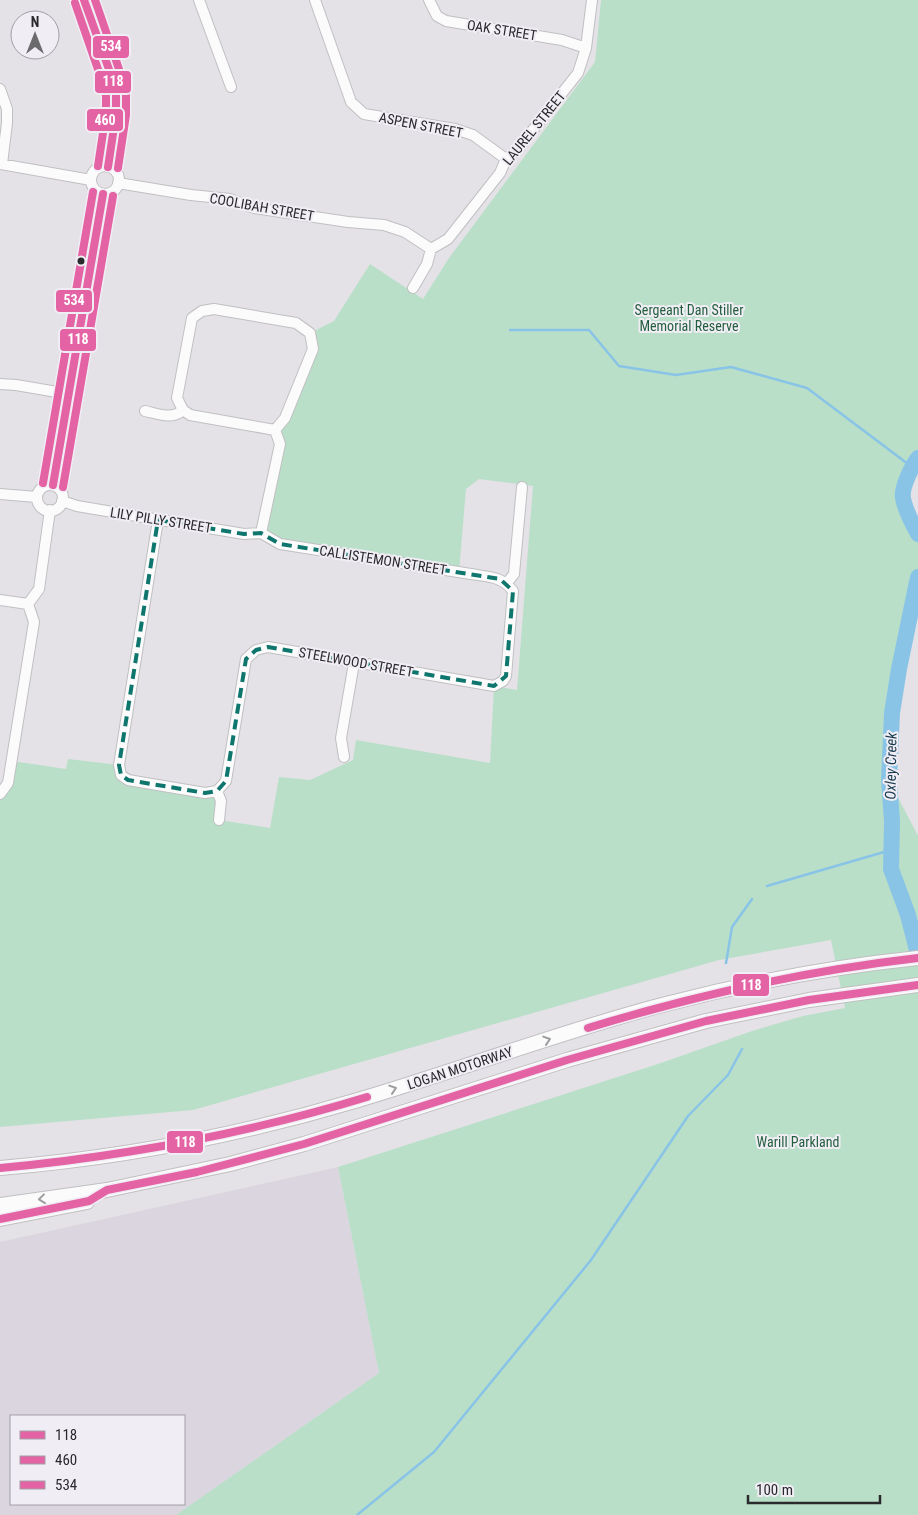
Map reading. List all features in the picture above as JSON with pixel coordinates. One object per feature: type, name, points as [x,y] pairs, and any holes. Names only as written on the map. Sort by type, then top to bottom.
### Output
[{"type":"highway","name":"LOGAN MOTORWAY","points":[[0,1168],[114,1155],[193,1142],[243,1131],[357,1100],[660,1006],[753,984],[835,969],[918,958]]},
{"type":"highway","name":"LOGAN MOTORWAY","points":[[0,1205],[107,1190],[197,1172],[304,1144],[567,1060],[706,1021],[838,995],[918,985]]},
{"type":"highway","points":[[0,1219],[90,1201],[107,1190]]},
{"type":"street","points":[[84,0],[111,75],[116,95],[116,114],[108,167]]},
{"type":"street","points":[[199,0],[231,87]]},
{"type":"street","name":"ASPEN STREET","points":[[315,0],[351,102],[364,114],[455,129],[473,135],[506,159]]},
{"type":"street","name":"OAK STREET","points":[[429,0],[436,16],[446,21],[562,40],[586,48]]},
{"type":"street","name":"LAUREL STREET","points":[[431,249],[448,239],[500,173],[506,159],[517,150],[578,73],[586,48],[592,0]]},
{"type":"street","points":[[0,88],[8,109],[8,123],[1,164],[91,180]]},
{"type":"street","points":[[101,167],[108,167],[118,177],[118,183],[114,191],[103,194],[95,190],[91,180],[95,170],[101,167]]},
{"type":"street","name":"COOLIBAH STREET","points":[[118,183],[191,195],[230,199],[254,208],[348,222],[384,225],[405,232],[431,249]]},
{"type":"street","points":[[53,485],[103,194]]},
{"type":"street","points":[[413,288],[427,264],[431,249]]},
{"type":"street","points":[[214,309],[296,323],[310,333],[313,349],[285,418],[275,430],[190,415],[183,410],[178,398],[192,318],[202,311],[214,309]]},
{"type":"street","points":[[0,384],[69,394]]},
{"type":"street","points":[[145,411],[171,416],[183,410]]},
{"type":"street","points":[[261,533],[280,444],[275,430]]},
{"type":"street","points":[[53,485],[61,491],[62,502],[58,508],[50,510],[41,506],[37,498],[40,489],[53,485]]},
{"type":"street","points":[[507,583],[514,574],[522,487]]},
{"type":"street","points":[[0,494],[37,498]]},
{"type":"street","name":"LILY PILLY STREET","points":[[62,502],[244,534],[261,533]]},
{"type":"street","points":[[28,604],[39,589],[50,510]]},
{"type":"street","points":[[158,520],[119,764],[121,775],[128,780],[205,793],[217,791],[221,801],[219,820]]},
{"type":"street","name":"CALLISTEMON STREET","points":[[261,533],[280,544],[471,574],[500,579],[507,583]]},
{"type":"street","name":"STEELWOOD STREET","points":[[217,791],[226,781],[246,659],[256,650],[268,647],[494,686],[503,681],[506,676],[513,591],[507,583]]},
{"type":"street","points":[[0,600],[28,604]]},
{"type":"street","points":[[0,794],[8,783],[34,622],[28,604]]},
{"type":"street","points":[[344,757],[341,738],[354,662]]},
{"type":"highlighted area","points":[[158,520],[244,534],[261,533],[280,544],[500,579],[513,591],[506,676],[494,686],[268,647],[256,650],[246,659],[226,781],[217,791],[205,793],[128,780],[121,775],[119,765]]},
{"type":"shaded area","points":[[338,1167],[379,1373],[176,1515],[0,1515],[0,1242]]},
{"type":"green space","name":"Sergeant Dan Stiller Memorial Reserve","points":[[601,0],[918,0],[918,458],[912,467],[902,496],[918,534],[918,577],[892,713],[889,780],[918,836],[918,1515],[176,1515],[379,1373],[338,1167],[658,1064],[752,1031],[803,1016],[845,1008],[831,940],[719,960],[193,1110],[0,1127],[0,794],[12,761],[66,769],[68,759],[119,765],[121,775],[217,791],[219,820],[270,828],[279,777],[310,780],[353,760],[356,740],[490,763],[494,686],[517,690],[533,486],[479,479],[466,489],[459,572],[280,544],[261,533],[280,444],[275,430],[313,349],[310,333],[334,321],[370,264],[423,299],[449,258],[595,62]]},
{"type":"waterway","points":[[510,330],[589,330],[619,366],[676,375],[731,367],[807,388],[912,467]]},
{"type":"waterway","name":"Oxley Creek","points":[[918,458],[908,477],[903,494],[907,512],[918,534]]},
{"type":"waterway","name":"Oxley Creek","points":[[918,577],[892,713],[889,780],[892,821],[891,869],[908,915],[918,954]]},
{"type":"waterway","points":[[767,886],[891,850]]},
{"type":"waterway","points":[[726,963],[732,927],[752,899]]},
{"type":"waterway","points":[[357,1515],[434,1452],[591,1260],[688,1116],[728,1075],[742,1049]]},
{"type":"transit line","name":"118","points":[[84,0],[111,75],[116,95],[116,114],[108,167]]},
{"type":"transit line","name":"534","points":[[95,0],[126,94],[126,115],[118,168]]},
{"type":"transit line","name":"460","points":[[75,3],[106,96],[106,113],[98,166]]},
{"type":"transit line","name":"534","points":[[43,483],[93,192]]},
{"type":"transit line","name":"118","points":[[53,485],[103,194]]},
{"type":"transit line","name":"460","points":[[63,487],[113,196]]},
{"type":"transit line","name":"118","points":[[588,1028],[669,1005],[751,985],[876,963],[918,958]]},
{"type":"transit line","name":"118","points":[[0,1219],[89,1201],[107,1190],[197,1172],[304,1144],[567,1060],[706,1021],[809,1000],[918,985]]},
{"type":"transit line","name":"118","points":[[0,1168],[93,1157],[185,1142],[276,1122],[367,1097]]},
{"type":"park label","name":"Warill Parkland","points":[[798,1142]]}]
